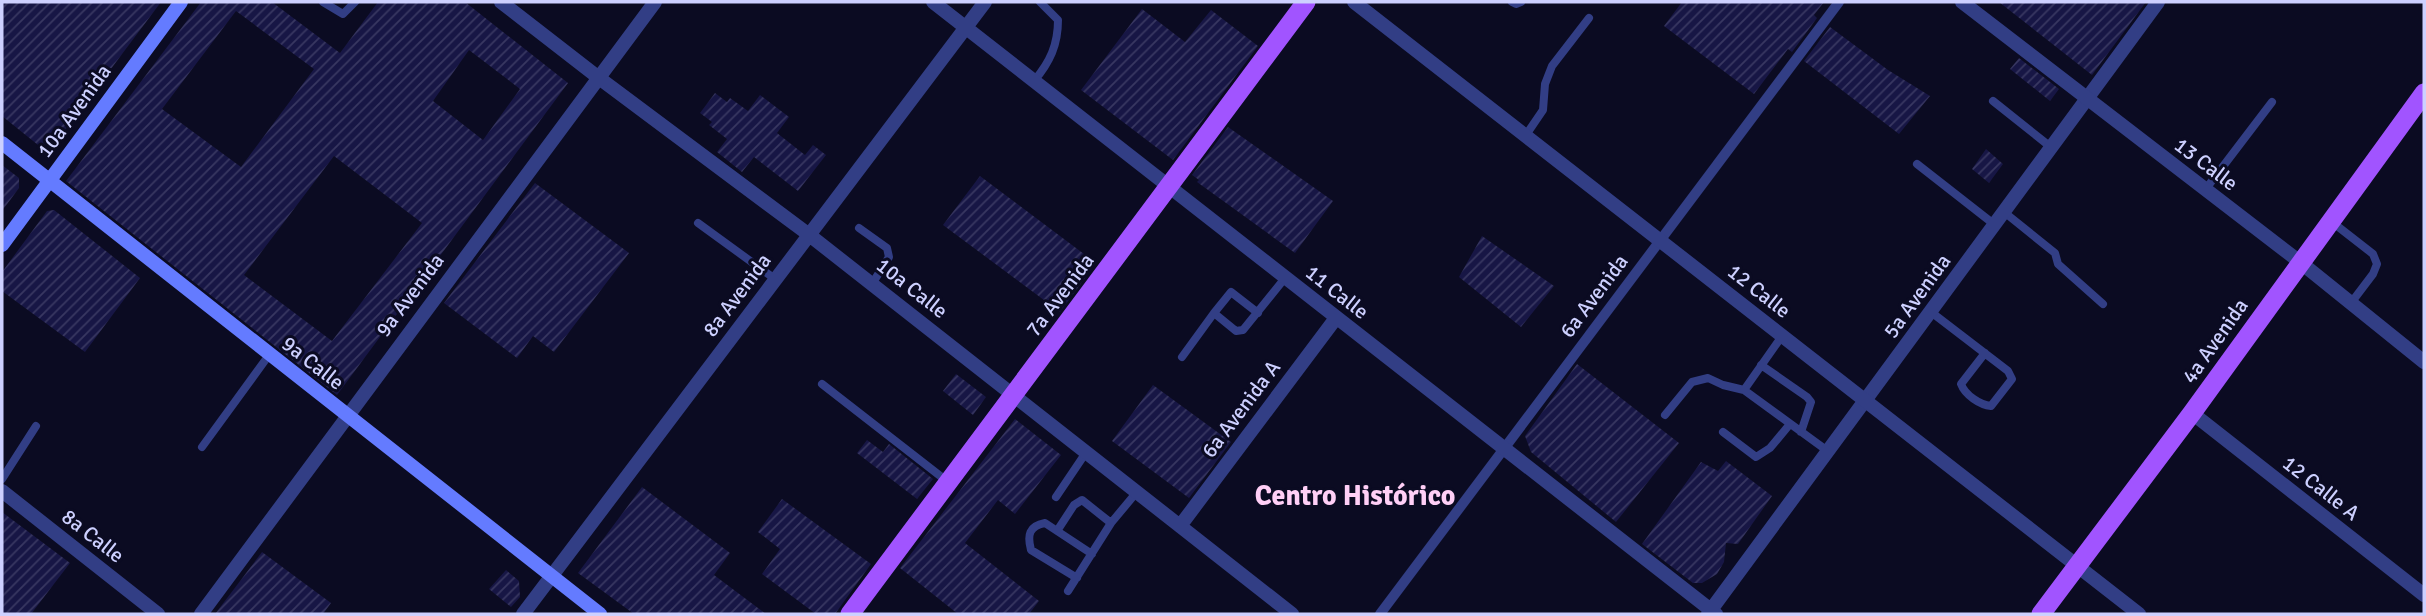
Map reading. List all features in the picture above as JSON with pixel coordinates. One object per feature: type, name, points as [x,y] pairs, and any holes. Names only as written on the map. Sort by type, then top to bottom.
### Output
[{"type":"main road","name":"10a Avenida","points":[[2,245],[181,2]]},
{"type":"main road","name":"7a Avenida","points":[[849,614],[1306,2]]},
{"type":"main road","name":"4a Avenida","points":[[2041,614],[2192,413],[2424,93]]},
{"type":"main road","name":"9a Calle","points":[[2,143],[600,614]]},
{"type":"street","name":"10a Calle","points":[[501,2],[808,234],[1292,614]]},
{"type":"street","name":"9a Avenida","points":[[201,614],[655,2]]},
{"type":"street","name":"11 Calle","points":[[933,2],[1712,613]]},
{"type":"street","name":"8a Avenida","points":[[523,614],[985,2]]},
{"type":"street","name":"12 Calle","points":[[1354,2],[2139,614]]},
{"type":"street","name":"6a Avenida","points":[[1380,614],[1839,2]]},
{"type":"street","name":"13 Calle","points":[[1962,2],[2300,262],[2424,362]]},
{"type":"street","name":"5a Avenida","points":[[1712,613],[2158,2]]},
{"type":"street","name":"6a Avenida A","points":[[1181,526],[1336,318]]},
{"type":"street","name":"12 Calle A","points":[[2192,413],[2424,595]]},
{"type":"street","name":"8a Calle","points":[[2,491],[158,614]]},
{"type":"lane","points":[[323,2],[342,14],[355,2]]},
{"type":"lane","points":[[1034,81],[1053,55],[1058,35],[1058,20],[1040,2]]},
{"type":"lane","points":[[1512,2],[1521,2]]},
{"type":"lane","points":[[1525,135],[1543,110],[1545,84],[1552,66],[1589,18]]},
{"type":"lane","points":[[1993,101],[2052,148]]},
{"type":"lane","points":[[2205,190],[2272,102]]},
{"type":"lane","points":[[1917,164],[1995,225]]},
{"type":"lane","points":[[2004,212],[2055,253],[2058,264],[2103,304]]},
{"type":"lane","points":[[2330,220],[2373,254],[2377,264],[2351,303]]},
{"type":"lane","points":[[698,223],[775,279]]},
{"type":"lane","points":[[859,228],[887,248],[889,257],[872,284]]},
{"type":"lane","points":[[1214,313],[1236,331],[1243,330],[1285,278]]},
{"type":"lane","points":[[1182,357],[1231,292],[1258,313]]},
{"type":"lane","points":[[1931,312],[1985,353],[2008,371],[2011,379],[1991,406],[1983,405],[1963,389],[1961,384],[1985,353]]},
{"type":"lane","points":[[1744,390],[1782,335]]},
{"type":"lane","points":[[202,447],[269,355]]},
{"type":"lane","points":[[1761,365],[1811,402],[1801,432]]},
{"type":"lane","points":[[1665,415],[1692,382],[1708,378],[1744,390],[1829,452]]},
{"type":"lane","points":[[822,384],[948,482]]},
{"type":"lane","points":[[1723,432],[1756,457],[1770,449],[1790,424]]},
{"type":"lane","points":[[2,479],[36,426]]},
{"type":"lane","points":[[1056,498],[1087,451]]},
{"type":"lane","points":[[1068,591],[1111,523],[1136,493]]},
{"type":"lane","points":[[1057,531],[1074,505],[1082,500],[1111,523]]},
{"type":"lane","points":[[1077,578],[1031,550],[1028,539],[1030,531],[1036,524],[1045,523],[1092,554]]},
{"type":"building","points":[[2,2],[161,2],[48,153],[2,116]]},
{"type":"building","points":[[201,2],[272,2],[340,53],[378,2],[465,2],[568,83],[337,395],[66,181]],"holes":[[[236,11],[314,69],[241,167],[162,109]],[[469,50],[520,89],[483,140],[433,101]],[[334,156],[422,223],[332,341],[244,275]]]},
{"type":"building","points":[[1682,2],[1824,2],[1814,15],[1817,18],[1792,52],[1788,49],[1754,94],[1664,26]]},
{"type":"building","points":[[1999,2],[2146,2],[2092,75]]},
{"type":"building","points":[[1142,9],[1185,42],[1211,10],[1258,46],[1173,160],[1081,90]]},
{"type":"building","points":[[1830,27],[1888,70],[1930,96],[1899,134],[1804,61]]},
{"type":"building","points":[[2019,58],[2059,89],[2050,101],[2010,69]]},
{"type":"building","points":[[715,93],[727,102],[730,98],[748,111],[760,95],[789,117],[777,133],[805,155],[813,145],[826,155],[798,191],[754,157],[742,172],[717,152],[727,139],[709,125],[712,122],[700,113]]},
{"type":"building","points":[[1228,127],[1333,201],[1295,253],[1197,182],[1199,180],[1192,175]]},
{"type":"building","points":[[1986,149],[2003,164],[1989,183],[1972,169]]},
{"type":"building","points":[[2,165],[19,178],[19,188],[2,211]]},
{"type":"building","points":[[980,176],[1096,263],[1060,312],[943,225]]},
{"type":"building","points":[[535,183],[629,253],[554,352],[533,336],[517,358],[444,303]]},
{"type":"building","points":[[54,210],[140,278],[85,352],[2,291],[2,272],[47,211]]},
{"type":"building","points":[[1482,236],[1554,286],[1521,327],[1459,277]]},
{"type":"building","points":[[1577,364],[1679,443],[1616,522],[1531,452],[1525,436]]},
{"type":"building","points":[[956,374],[986,397],[973,415],[943,391]]},
{"type":"building","points":[[1153,385],[1231,442],[1189,498],[1112,441]]},
{"type":"building","points":[[1015,419],[1061,455],[1015,514],[998,500],[965,543],[1039,601],[1029,614],[958,614],[900,568]]},
{"type":"building","points":[[867,440],[883,452],[889,444],[933,479],[917,499],[857,453]]},
{"type":"building","points":[[1726,461],[1772,496],[1738,544],[1726,543],[1724,562],[1717,574],[1702,583],[1693,583],[1642,544],[1701,462],[1718,471]]},
{"type":"building","points":[[642,487],[730,553],[714,575],[766,614],[634,614],[578,573]]},
{"type":"building","points":[[782,499],[871,564],[835,614],[816,614],[762,574],[780,549],[758,532]]},
{"type":"building","points":[[2,512],[70,563],[31,614],[2,614]]},
{"type":"building","points":[[262,552],[331,603],[323,614],[215,614]]},
{"type":"building","points":[[506,570],[519,581],[520,597],[511,607],[489,589]]},
{"type":"district","name":"Centro Histórico","points":[[1355,495]]}]
